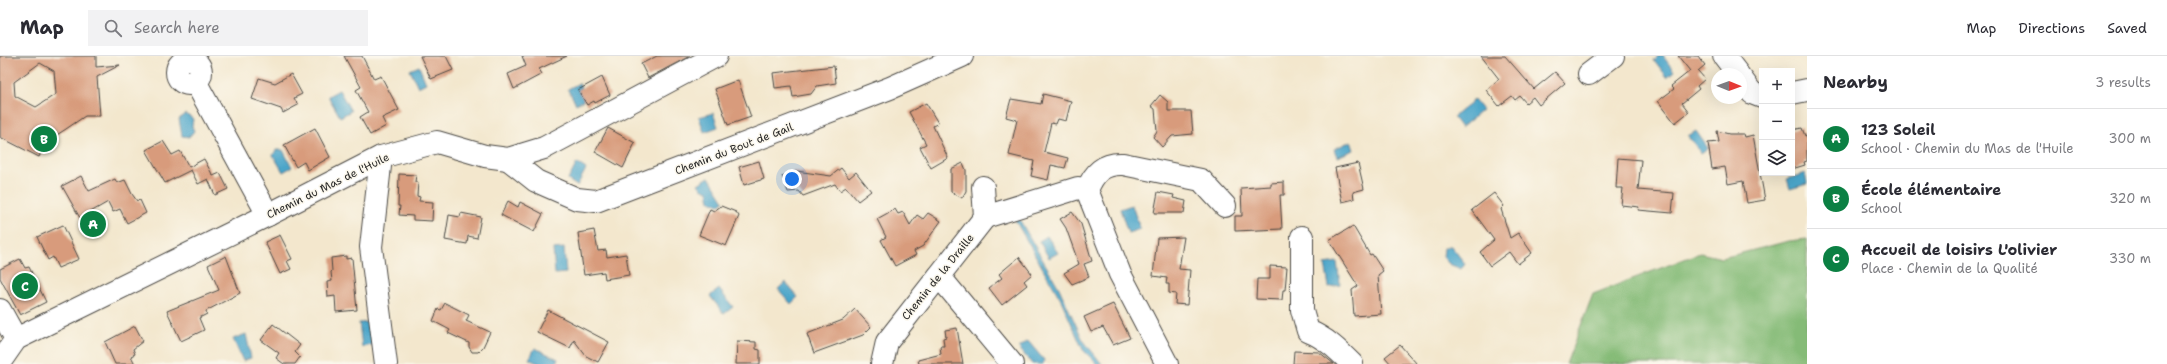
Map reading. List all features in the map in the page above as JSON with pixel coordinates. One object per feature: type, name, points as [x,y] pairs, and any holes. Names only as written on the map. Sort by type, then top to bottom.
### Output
[{"type":"street","name":"Chemin du Mas de l'Huile","points":[[0,362],[16,339],[268,215],[381,157],[436,142],[485,156],[508,158],[544,148],[716,56]]},
{"type":"street","name":"Chemin du Bout de Gail","points":[[508,158],[536,181],[577,199],[596,201],[890,88],[962,56]]},
{"type":"street","points":[[1589,74],[1613,56]]},
{"type":"street","points":[[1724,56],[1733,68]]},
{"type":"street","points":[[195,81],[268,215]]},
{"type":"street","points":[[1747,86],[1752,93],[1759,96]]},
{"type":"street","points":[[1795,92],[1807,90]]},
{"type":"street","points":[[381,157],[371,247],[386,364]]},
{"type":"street","points":[[1167,364],[1120,274],[1087,190],[1092,178],[1102,167],[1113,164],[1122,164],[1201,180],[1225,206]]},
{"type":"street","points":[[983,187],[985,218],[1078,188],[1087,190]]},
{"type":"street","name":"Chemin de la Draille","points":[[882,364],[887,342],[985,218]]},
{"type":"street","points":[[1302,237],[1302,310],[1308,331],[1320,336],[1332,345],[1352,364]]},
{"type":"street","points":[[939,276],[1012,364]]},
{"type":"street","points":[[0,310],[16,339]]},
{"type":"green space","points":[[1807,239],[1807,358],[1805,364],[1566,364],[1593,294],[1700,253],[1722,258],[1789,241]]},
{"type":"water","points":[[1658,56],[1663,56],[1674,71],[1667,77],[1654,60]]},
{"type":"water","points":[[419,66],[426,83],[418,87],[410,70]]},
{"type":"water","points":[[579,83],[581,88],[578,90],[584,100],[576,104],[568,89]]},
{"type":"water","points":[[339,90],[351,111],[340,117],[328,96]]},
{"type":"water","points":[[1474,100],[1482,110],[1461,128],[1453,117]]},
{"type":"water","points":[[713,113],[718,127],[704,132],[699,117]]},
{"type":"water","points":[[186,114],[193,119],[192,126],[194,131],[189,137],[182,136],[179,119]]},
{"type":"water","points":[[1696,131],[1708,148],[1701,153],[1688,136]]},
{"type":"water","points":[[1351,141],[1354,150],[1337,157],[1334,149]]},
{"type":"water","points":[[276,150],[283,150],[292,167],[283,172],[273,155]]},
{"type":"water","points":[[577,163],[586,169],[577,186],[568,180]]},
{"type":"water","points":[[1805,173],[1807,184],[1790,189],[1787,179]]},
{"type":"water","points":[[709,177],[724,201],[719,205],[710,201],[708,191],[701,188],[698,184]]},
{"type":"water","points":[[1132,205],[1140,229],[1128,233],[1120,209]]},
{"type":"water","points":[[1018,217],[1059,288],[1083,340],[1102,364],[1097,364],[1083,350],[1061,300],[1015,220]]},
{"type":"water","points":[[1047,236],[1058,253],[1049,258],[1039,241]]},
{"type":"water","points":[[1451,246],[1465,263],[1461,269],[1449,264],[1443,257],[1444,248]]},
{"type":"water","points":[[564,248],[566,273],[555,274],[553,249]]},
{"type":"water","points":[[1337,262],[1340,285],[1329,287],[1325,264]]},
{"type":"water","points":[[785,282],[798,297],[791,304],[778,289]]},
{"type":"water","points":[[719,289],[733,307],[724,314],[710,296]]},
{"type":"water","points":[[369,322],[373,345],[362,347],[359,323]]},
{"type":"water","points":[[246,334],[251,358],[243,361],[233,339]]},
{"type":"water","points":[[1028,341],[1044,360],[1043,364],[1032,364],[1019,348]]},
{"type":"water","points":[[535,348],[558,359],[556,364],[539,364],[529,359]]},
{"type":"building","points":[[0,56],[96,56],[96,67],[120,65],[97,77],[100,116],[85,116],[46,142],[39,157],[0,137]],"holes":[[[40,63],[54,71],[56,94],[36,107],[15,96],[14,82]]]},
{"type":"building","points":[[344,56],[362,56],[374,79],[381,76],[399,110],[382,118],[386,126],[370,135],[360,117],[368,112],[356,90],[361,87]]},
{"type":"building","points":[[420,56],[446,56],[453,70],[431,79]]},
{"type":"building","points":[[522,56],[567,56],[539,69],[542,74],[514,89],[508,74],[526,66]]},
{"type":"building","points":[[657,56],[690,56],[648,78],[641,64]]},
{"type":"building","points":[[1481,56],[1505,56],[1534,89],[1555,72],[1565,83],[1539,105],[1533,97],[1526,103],[1520,96],[1515,100],[1512,96],[1499,106],[1486,90],[1499,79]]},
{"type":"building","points":[[1678,56],[1698,56],[1705,65],[1698,71],[1705,79],[1697,86],[1699,89],[1682,103],[1689,112],[1675,123],[1658,101],[1674,89],[1671,86],[1690,71]]},
{"type":"building","points":[[834,66],[836,83],[817,86],[811,94],[793,97],[791,86],[775,88],[773,73]]},
{"type":"building","points":[[291,74],[302,94],[294,98],[298,105],[283,113],[281,109],[252,99],[259,78],[275,83]]},
{"type":"building","points":[[602,77],[610,95],[595,103],[594,101],[587,105],[578,90]]},
{"type":"building","points":[[738,80],[751,117],[728,125],[715,89]]},
{"type":"building","points":[[1043,94],[1071,101],[1066,121],[1058,119],[1056,124],[1051,123],[1044,152],[1068,158],[1065,168],[1051,165],[1048,180],[1031,176],[1034,161],[1009,155],[1017,120],[1006,117],[1011,99],[1041,104]]},
{"type":"building","points":[[1160,95],[1168,102],[1168,111],[1191,111],[1193,134],[1172,136],[1162,147],[1153,137],[1157,131],[1155,109],[1151,106]]},
{"type":"building","points":[[926,103],[938,123],[933,126],[948,158],[931,168],[920,147],[926,144],[909,112]]},
{"type":"building","points":[[315,128],[330,157],[308,170],[304,162],[296,167],[284,145]]},
{"type":"building","points":[[608,128],[635,143],[623,168],[595,152]]},
{"type":"building","points":[[1802,128],[1805,136],[1807,135],[1807,161],[1804,162],[1805,165],[1795,168],[1795,140],[1795,129]]},
{"type":"building","points":[[1717,131],[1729,134],[1744,134],[1745,137],[1753,135],[1759,168],[1759,176],[1761,176],[1765,200],[1747,203],[1743,181],[1728,184],[1725,167],[1712,169],[1708,143],[1719,142]]},
{"type":"building","points":[[163,141],[172,155],[180,151],[189,167],[204,159],[213,176],[220,173],[228,189],[215,195],[208,179],[198,184],[191,170],[165,183],[146,150]]},
{"type":"building","points":[[1618,158],[1641,160],[1638,190],[1674,193],[1672,213],[1638,210],[1639,207],[1621,205],[1623,188],[1616,188]]},
{"type":"building","points":[[759,161],[764,179],[744,185],[739,167]]},
{"type":"building","points":[[963,163],[966,170],[966,191],[962,198],[951,192],[951,169]]},
{"type":"building","points":[[1358,163],[1364,189],[1353,192],[1354,199],[1342,202],[1335,168]]},
{"type":"building","points":[[841,168],[849,178],[856,172],[871,191],[858,201],[846,187],[840,191],[835,184],[803,196],[799,191],[788,192],[782,176],[796,171],[831,176]]},
{"type":"building","points":[[399,174],[416,175],[415,182],[418,182],[417,196],[420,197],[419,201],[433,202],[432,221],[413,220],[413,216],[399,215]]},
{"type":"building","points":[[81,176],[89,191],[115,179],[117,183],[125,180],[137,201],[140,200],[146,213],[127,223],[120,209],[113,212],[108,202],[80,218],[62,186]]},
{"type":"building","points":[[1284,182],[1284,195],[1280,195],[1282,229],[1235,231],[1235,216],[1242,216],[1241,188],[1271,186],[1271,183]]},
{"type":"building","points":[[1158,192],[1174,195],[1173,198],[1186,201],[1184,213],[1154,213]]},
{"type":"building","points":[[1494,193],[1504,206],[1501,209],[1510,238],[1518,233],[1532,253],[1518,264],[1509,252],[1490,266],[1480,252],[1494,240],[1472,210]]},
{"type":"building","points":[[508,201],[518,207],[520,202],[543,214],[534,232],[501,215]]},
{"type":"building","points":[[721,206],[736,212],[739,216],[726,246],[699,235],[710,209],[714,211]]},
{"type":"building","points":[[895,209],[898,214],[903,212],[910,225],[917,215],[923,219],[928,213],[941,221],[923,246],[914,251],[916,255],[895,266],[881,240],[886,237],[877,219]]},
{"type":"building","points":[[1072,212],[1081,224],[1092,261],[1084,264],[1089,277],[1072,284],[1064,273],[1079,264],[1066,228],[1060,219]]},
{"type":"building","points":[[461,213],[481,217],[477,238],[468,236],[467,244],[445,240],[449,215],[460,217]]},
{"type":"building","points":[[63,225],[79,259],[58,268],[53,257],[48,260],[37,237]]},
{"type":"building","points":[[1353,226],[1370,255],[1372,254],[1383,271],[1378,275],[1381,314],[1354,316],[1352,290],[1358,286],[1329,240]]},
{"type":"building","points":[[594,230],[598,251],[606,250],[607,257],[626,254],[629,275],[605,279],[604,272],[584,275],[578,233]]},
{"type":"building","points":[[280,235],[292,259],[287,261],[291,269],[280,274],[265,242]]},
{"type":"building","points":[[1184,237],[1179,269],[1190,270],[1187,305],[1175,304],[1176,294],[1169,293],[1169,284],[1166,284],[1167,278],[1153,276],[1157,238]]},
{"type":"building","points":[[226,256],[240,293],[206,311],[207,314],[199,318],[204,330],[181,341],[167,311],[219,290],[208,265]]},
{"type":"building","points":[[346,256],[346,259],[352,258],[357,310],[336,312],[335,296],[328,297],[327,282],[332,281],[331,258]]},
{"type":"building","points":[[1019,257],[1032,274],[1024,281],[1027,285],[1002,305],[989,288],[1002,278],[999,274]]},
{"type":"building","points":[[20,259],[25,268],[29,267],[46,302],[20,315],[0,278],[0,269]]},
{"type":"building","points":[[1270,266],[1287,267],[1285,290],[1283,290],[1282,300],[1256,299],[1257,279],[1270,279]]},
{"type":"building","points":[[445,303],[469,315],[466,321],[490,332],[483,347],[478,352],[472,352],[469,347],[469,343],[448,333],[450,330],[433,321],[438,309],[441,310]]},
{"type":"building","points":[[1113,304],[1130,338],[1113,345],[1103,327],[1091,332],[1084,317]]},
{"type":"building","points":[[855,309],[871,327],[863,335],[814,353],[807,334],[843,320]]},
{"type":"building","points":[[548,310],[609,342],[598,362],[586,356],[574,340],[570,348],[537,332]]},
{"type":"building","points":[[273,324],[300,345],[295,352],[300,357],[295,364],[284,364],[276,358],[279,353],[261,340]]},
{"type":"building","points":[[135,326],[143,341],[133,349],[135,354],[131,356],[135,364],[115,364],[105,342]]},
{"type":"building","points":[[957,328],[963,364],[919,364],[918,360],[941,354],[940,346],[944,346],[943,338],[946,337],[945,330]]},
{"type":"building","points":[[737,341],[756,342],[756,349],[760,350],[760,364],[736,364]]},
{"type":"building","points":[[1400,345],[1417,364],[1391,364],[1385,357]]},
{"type":"building","points":[[1294,351],[1319,352],[1334,364],[1293,364]]},
{"type":"place","name":"École élémentaire","points":[[44,139]]},
{"type":"place","name":"123 Soleil","points":[[93,224]]},
{"type":"place","name":"Accueil de loisirs L'olivier","points":[[25,286]]}]
